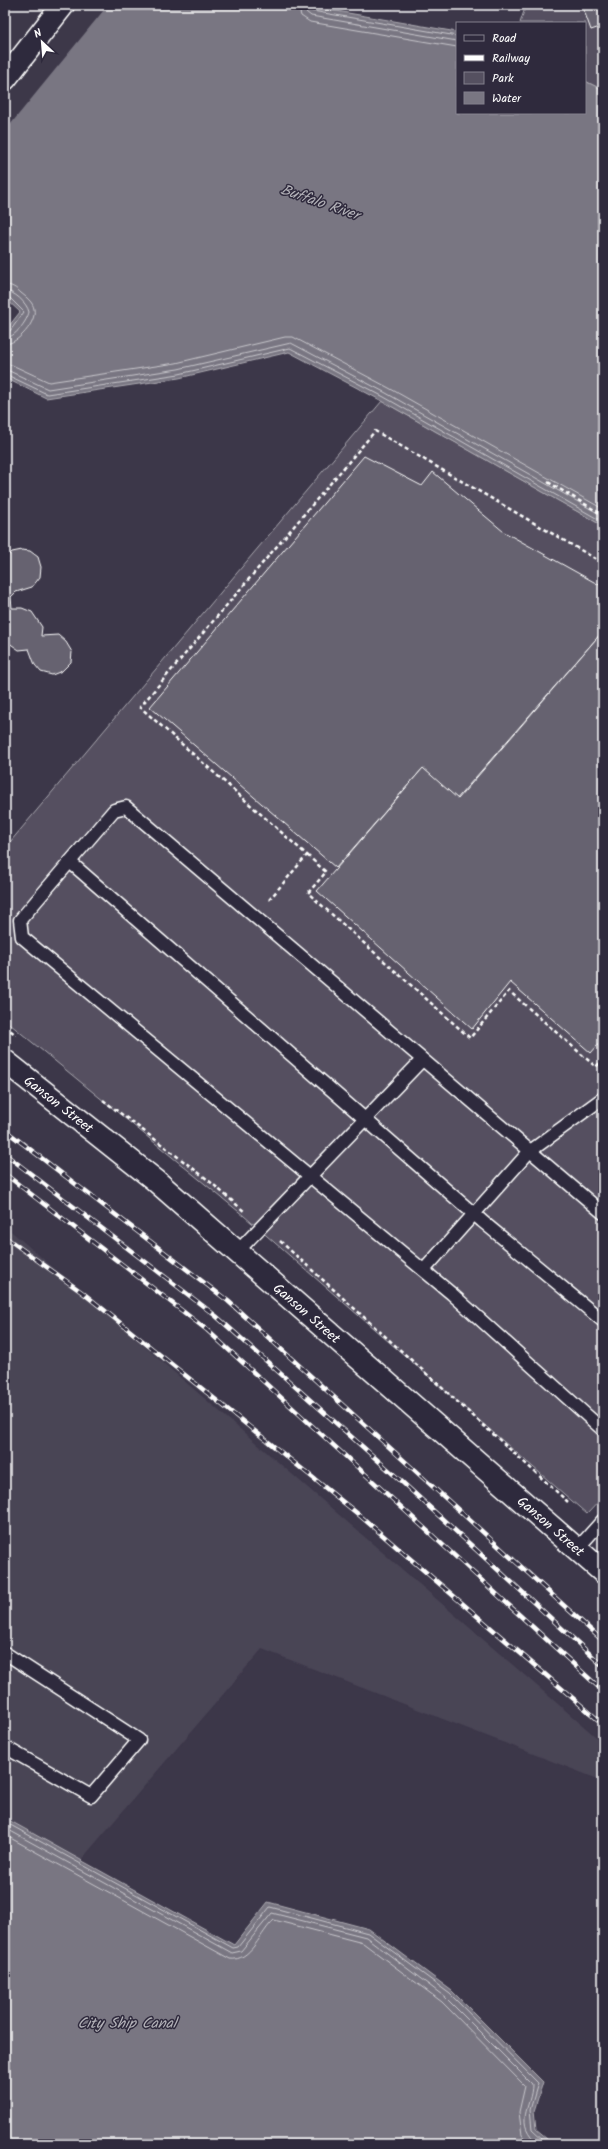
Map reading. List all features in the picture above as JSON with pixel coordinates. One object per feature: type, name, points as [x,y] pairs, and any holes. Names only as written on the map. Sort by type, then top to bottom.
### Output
[{"type":"street","points":[[5,79],[63,5]]},
{"type":"street","name":"Ganson Street","points":[[5,1061],[155,1180],[603,1572]]},
{"type":"lane","points":[[603,1213],[529,1152],[126,807],[114,810],[20,920],[22,937],[424,1270],[603,1430]]},
{"type":"lane","points":[[70,862],[475,1214],[603,1321]]},
{"type":"lane","points":[[237,1252],[422,1060]]},
{"type":"lane","points":[[424,1270],[529,1152],[603,1098]]},
{"type":"lane","points":[[577,1549],[600,1524]]},
{"type":"lane","points":[[5,1654],[139,1740],[91,1796],[5,1747]]},
{"type":"path","points":[[599,5],[603,18]]},
{"type":"path","points":[[603,578],[602,564],[375,431],[140,707],[326,872],[308,893],[470,1038],[509,991],[596,1067],[603,1059]]},
{"type":"path","points":[[548,482],[603,515]]},
{"type":"path","points":[[254,917],[307,855]]},
{"type":"path","points":[[5,1026],[18,1036]]},
{"type":"path","points":[[100,1098],[207,1179],[600,1524]]},
{"type":"shaded area","points":[[5,1226],[603,1743],[603,1781],[262,1649],[80,1861],[5,1818]]},
{"type":"green space","points":[[526,5],[603,5],[603,90],[586,82],[586,22],[520,22]]},
{"type":"green space","points":[[382,401],[603,526],[603,1497],[587,1514],[244,1216],[5,1020],[5,848]]},
{"type":"water","name":"Buffalo River","points":[[5,5],[302,5],[456,32],[456,114],[586,114],[586,82],[603,90],[603,526],[382,401],[289,352],[179,378],[46,398],[5,378],[5,331],[20,312],[5,298]]},
{"type":"water","name":"City Ship Canal","points":[[5,1818],[234,1945],[268,1902],[369,1929],[452,1991],[543,2082],[534,2111],[536,2130],[553,2144],[5,2144]]},
{"type":"pier","points":[[5,5],[108,5],[5,131]]},
{"type":"building","points":[[582,5],[603,5],[603,26],[591,30]]},
{"type":"building","points":[[364,456],[422,486],[433,472],[504,532],[603,587],[603,631],[455,801],[423,768],[336,868],[150,707]]},
{"type":"building","points":[[22,550],[30,551],[38,557],[41,567],[40,577],[32,587],[16,592],[11,597],[12,608],[22,608],[32,612],[42,627],[41,636],[58,635],[66,642],[72,652],[71,662],[62,671],[52,675],[41,672],[35,665],[29,649],[19,650],[5,640],[5,559],[12,552]]},
{"type":"building","points":[[603,631],[603,1039],[591,1053],[510,982],[472,1029],[317,891],[423,768],[458,799]]},
{"type":"railway","points":[[5,1130],[228,1301],[603,1641]]},
{"type":"railway","points":[[5,1154],[216,1316],[401,1481],[603,1666]]},
{"type":"railway","points":[[5,1174],[207,1330],[603,1691]]},
{"type":"railway","points":[[5,1237],[83,1293],[358,1514],[603,1724]]}]
